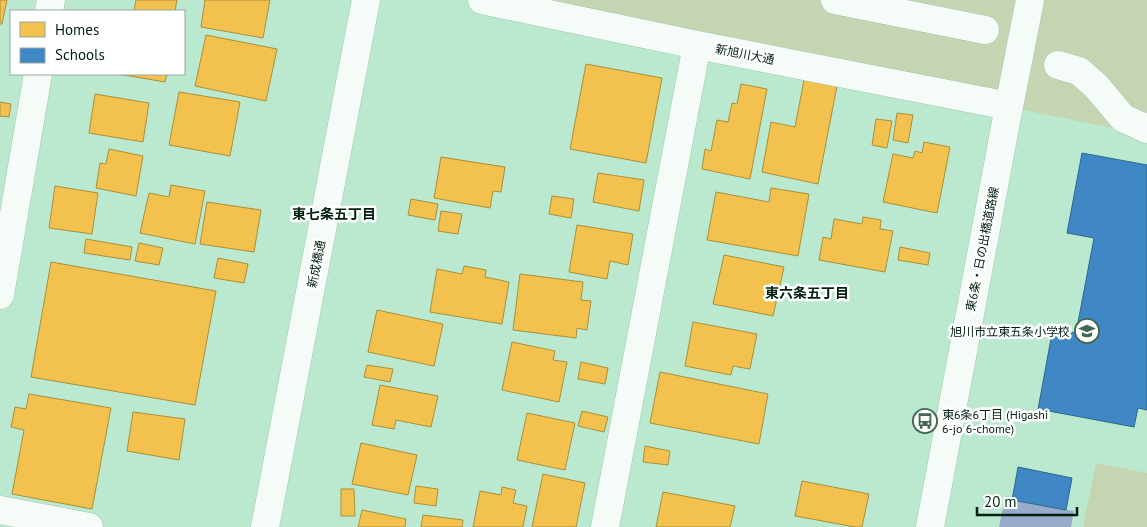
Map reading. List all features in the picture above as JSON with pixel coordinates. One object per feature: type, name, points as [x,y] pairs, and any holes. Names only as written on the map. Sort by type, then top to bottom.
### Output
[{"type":"street","name":"新成橋通","points":[[265,527],[366,0]]},
{"type":"street","name":"新旭川大通","points":[[482,0],[696,45],[1009,106]]},
{"type":"street","points":[[835,0],[985,30]]},
{"type":"street","name":"東6条・日の出橋道路線","points":[[930,527],[1030,0]]},
{"type":"street","points":[[605,527],[696,45]]},
{"type":"street","points":[[1058,65],[1079,71],[1096,86],[1124,118],[1147,129]]},
{"type":"street","points":[[0,295],[38,75]]},
{"type":"street","points":[[0,510],[89,527]]},
{"type":"green space","points":[[482,0],[1147,0],[1147,135]]},
{"type":"green space","points":[[1096,463],[1147,473],[1147,527],[1083,527]]},
{"type":"water","points":[[1005,498],[1074,511],[1071,527],[999,527]]},
{"type":"building: Homes","points":[[0,0],[7,0],[2,24],[0,24]]},
{"type":"building: Homes","points":[[136,0],[177,0],[175,10],[134,10]]},
{"type":"building: Homes","points":[[205,0],[270,0],[263,38],[201,27]]},
{"type":"building: Homes","points":[[206,35],[277,49],[266,101],[195,86]]},
{"type":"building: Homes","points":[[586,64],[662,78],[646,163],[570,149]]},
{"type":"building: Homes","points":[[124,75],[167,75],[165,82]]},
{"type":"building: Homes","points":[[804,80],[837,86],[818,184],[762,172],[771,122],[795,127]]},
{"type":"building: Homes","points":[[741,84],[767,89],[750,179],[702,169],[705,149],[711,151],[717,120],[728,122],[732,103],[737,104]]},
{"type":"building: Homes","points":[[179,92],[240,102],[230,156],[169,145]]},
{"type":"building: Homes","points":[[95,94],[149,103],[143,142],[89,133]]},
{"type":"building: Homes","points":[[0,102],[11,104],[9,117],[0,116]]},
{"type":"building: Homes","points":[[897,113],[913,115],[908,143],[893,140]]},
{"type":"building: Homes","points":[[876,119],[892,121],[887,148],[872,145]]},
{"type":"building: Homes","points":[[924,142],[950,147],[937,213],[883,202],[893,154],[913,158],[915,151],[922,153]]},
{"type":"building: Homes","points":[[109,149],[143,156],[136,196],[96,188],[100,163],[106,164]]},
{"type":"building: Homes","points":[[441,157],[505,167],[501,192],[493,191],[490,208],[434,198]]},
{"type":"building: Homes","points":[[598,173],[644,180],[639,211],[593,202]]},
{"type":"building: Homes","points":[[171,185],[205,191],[195,244],[140,233],[149,193],[169,197]]},
{"type":"building: Homes","points":[[55,186],[98,193],[92,234],[49,228]]},
{"type":"building: Homes","points":[[771,188],[809,194],[798,256],[707,240],[716,192],[769,202]]},
{"type":"building: Homes","points":[[552,196],[574,199],[571,218],[549,214]]},
{"type":"building: Homes","points":[[411,199],[438,204],[435,220],[408,215]]},
{"type":"building: Homes","points":[[207,202],[261,210],[254,252],[200,244]]},
{"type":"building: Homes","points":[[441,211],[462,214],[458,234],[438,231]]},
{"type":"building: Homes","points":[[863,217],[881,220],[880,229],[893,231],[885,272],[819,260],[823,237],[831,239],[834,219],[862,224]]},
{"type":"building: Homes","points":[[577,225],[633,234],[628,265],[610,261],[607,279],[569,272]]},
{"type":"building: Homes","points":[[86,239],[132,247],[130,260],[84,253]]},
{"type":"building: Homes","points":[[139,243],[163,248],[159,265],[135,261]]},
{"type":"building: Homes","points":[[900,247],[930,253],[928,265],[898,260]]},
{"type":"building: Homes","points":[[724,255],[784,267],[773,316],[713,304]]},
{"type":"building: Homes","points":[[218,258],[248,264],[244,283],[214,278]]},
{"type":"building: Homes","points":[[51,262],[216,291],[195,405],[31,377]]},
{"type":"building: Homes","points":[[464,266],[486,270],[485,277],[509,282],[502,324],[430,312],[437,269],[462,274]]},
{"type":"building: Homes","points":[[520,274],[583,282],[581,300],[591,301],[587,330],[577,328],[576,338],[513,330]]},
{"type":"building: Homes","points":[[377,310],[443,324],[434,366],[368,352]]},
{"type":"building: Homes","points":[[693,322],[757,334],[750,369],[733,366],[731,375],[685,366]]},
{"type":"building: Homes","points":[[512,342],[555,351],[553,360],[567,362],[559,402],[502,390]]},
{"type":"building: Homes","points":[[581,362],[608,368],[605,384],[578,379]]},
{"type":"building: Homes","points":[[367,365],[393,369],[390,382],[364,377]]},
{"type":"building: Homes","points":[[660,372],[768,394],[759,444],[650,423]]},
{"type":"building: Homes","points":[[380,385],[438,396],[431,427],[396,420],[394,429],[372,425]]},
{"type":"building: Homes","points":[[29,394],[111,408],[92,509],[12,494],[24,430],[11,427],[15,407],[26,409]]},
{"type":"building: Homes","points":[[582,411],[608,417],[604,432],[578,426]]},
{"type":"building: Homes","points":[[133,412],[185,419],[179,460],[127,451]]},
{"type":"building: Homes","points":[[527,413],[575,423],[565,470],[517,460]]},
{"type":"building: Homes","points":[[361,443],[417,455],[408,495],[352,484]]},
{"type":"building: Homes","points":[[645,446],[670,451],[668,465],[643,462]]},
{"type":"building: Homes","points":[[543,474],[585,483],[576,527],[532,527]]},
{"type":"building: Homes","points":[[802,481],[869,494],[862,527],[795,516]]},
{"type":"building: Homes","points":[[416,486],[438,489],[436,506],[414,503]]},
{"type":"building: Homes","points":[[502,487],[516,490],[513,503],[527,506],[523,527],[473,527],[480,491],[501,495]]},
{"type":"building: Homes","points":[[341,489],[354,489],[355,516],[341,516]]},
{"type":"building: Homes","points":[[663,492],[735,506],[730,527],[656,527]]},
{"type":"building: Homes","points":[[362,510],[406,519],[405,527],[358,527]]},
{"type":"building: Homes","points":[[423,515],[463,520],[462,527],[421,527]]},
{"type":"building: Schools","points":[[1082,153],[1147,165],[1147,410],[1138,408],[1134,427],[1038,409],[1053,328],[1076,333],[1094,238],[1067,233]]},
{"type":"building: Schools","points":[[1018,467],[1072,478],[1066,510],[1012,500]]},
{"type":"place","name":"旭川市立東五条小学校","points":[[1087,331]]},
{"type":"place","name":"東6条6丁目 (Higashi 6-jo 6-chome)","points":[[925,421]]},
{"type":"district","name":"東七条五丁目","points":[[334,214]]},
{"type":"district","name":"東六条五丁目","points":[[807,293]]}]
